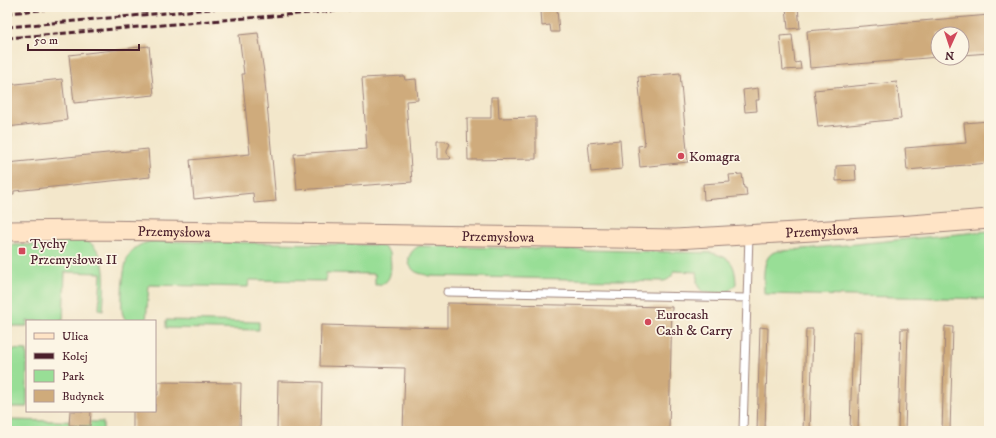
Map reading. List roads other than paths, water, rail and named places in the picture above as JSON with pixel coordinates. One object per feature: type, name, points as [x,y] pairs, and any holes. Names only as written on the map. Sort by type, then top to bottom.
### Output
[{"type":"street","name":"Przemysłowa","points":[[7,231],[92,230],[676,239],[898,226],[989,218]]},
{"type":"lane","points":[[743,431],[749,235]]},
{"type":"lane","points":[[447,292],[747,298]]},
{"type":"railway","points":[[7,13],[73,7]]},
{"type":"railway","points":[[7,27],[233,7]]},
{"type":"railway","points":[[7,38],[380,7]]},
{"type":"place","name":"Komagra","points":[[681,156]]},
{"type":"place","name":"Tychy Przemysłowa II","points":[[22,251]]},
{"type":"place","name":"Eurocash Cash & Carry","points":[[648,322]]}]
